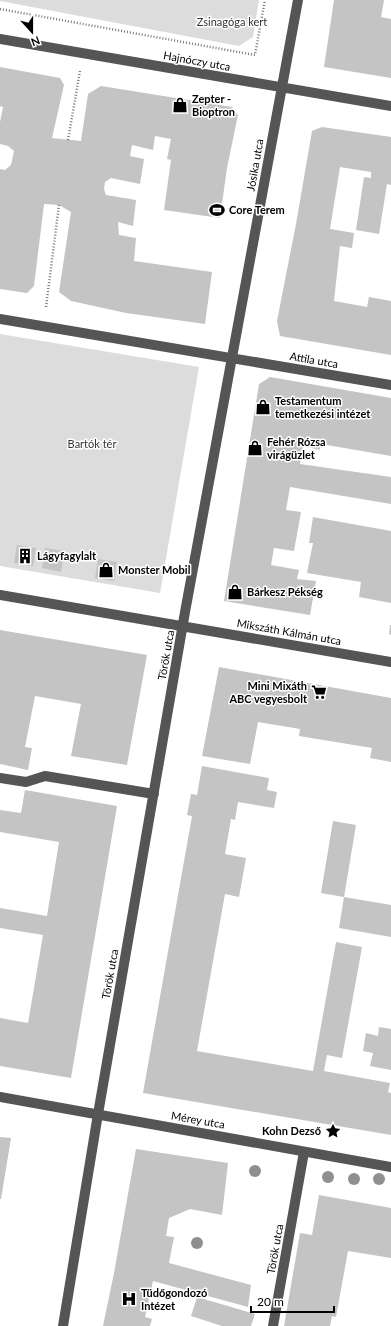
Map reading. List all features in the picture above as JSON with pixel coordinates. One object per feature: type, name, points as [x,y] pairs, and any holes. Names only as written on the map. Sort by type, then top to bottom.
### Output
[{"type":"street","name":"Jósika utca","points":[[232,358],[298,0]]},
{"type":"street","name":"Hajnóczy utca","points":[[0,39],[391,106]]},
{"type":"street","points":[[0,319],[232,358],[183,626],[0,595]]},
{"type":"street","name":"Attila utca","points":[[232,358],[391,385]]},
{"type":"street","name":"Mikszáth Kálmán utca","points":[[183,626],[391,662]]},
{"type":"street","name":"Török utca","points":[[63,1326],[98,1114],[183,626]]},
{"type":"street","points":[[0,778],[26,782],[46,776],[154,794]]},
{"type":"street","name":"Mérey utca","points":[[0,1097],[391,1167]]},
{"type":"street","name":"Török utca","points":[[273,1326],[304,1152]]},
{"type":"path","points":[[0,9],[255,55],[265,0]]},
{"type":"path","points":[[68,140],[83,53]]},
{"type":"path","points":[[43,326],[59,205]]},
{"type":"green space","name":"Zsinagóga kert","points":[[0,0],[259,0],[253,37],[239,46]]},
{"type":"green space","name":"Bartók tér","points":[[0,334],[199,367],[160,593],[0,566]]},
{"type":"building","points":[[334,0],[384,0],[381,17],[391,19],[391,78],[324,67]]},
{"type":"building","points":[[0,67],[60,78],[64,85],[52,138],[81,141],[88,94],[101,86],[232,107],[238,115],[227,168],[220,218],[164,210],[171,160],[167,159],[171,139],[155,136],[153,150],[132,145],[130,156],[144,159],[140,184],[111,178],[105,182],[104,189],[106,195],[136,200],[133,226],[118,222],[119,235],[136,238],[134,261],[212,272],[205,324],[126,313],[71,301],[59,292],[71,212],[59,205],[44,204],[34,286],[27,293],[0,289],[0,169],[5,170],[11,165],[14,151],[8,146],[0,144],[0,122],[3,107],[0,106]]},
{"type":"building","points":[[322,127],[391,137],[391,185],[387,184],[379,234],[356,230],[364,177],[371,178],[371,172],[340,167],[330,229],[354,233],[352,248],[340,246],[334,301],[367,307],[369,297],[391,301],[391,355],[280,336],[277,321],[312,131]]},
{"type":"building","points":[[270,377],[391,398],[391,456],[321,444],[320,450],[303,446],[300,464],[391,477],[391,504],[290,487],[286,510],[301,512],[294,551],[274,548],[271,565],[299,570],[297,579],[316,581],[310,615],[224,601],[259,384]]},
{"type":"building","points":[[313,517],[391,531],[391,603],[359,597],[361,582],[307,573],[313,543],[309,543]]},
{"type":"building","name":"Lágyfagylalt","points":[[17,545],[36,548],[33,566],[14,563]]},
{"type":"building","points":[[45,548],[65,551],[61,572],[42,568]]},
{"type":"building","name":"Monster Mobil","points":[[98,559],[117,562],[114,581],[95,578]]},
{"type":"building","points":[[391,625],[391,635],[389,634]]},
{"type":"building","points":[[0,630],[147,655],[127,765],[71,756],[81,704],[35,696],[25,747],[32,748],[28,770],[0,764]]},
{"type":"building","points":[[219,667],[391,698],[391,762],[370,758],[372,748],[299,736],[300,729],[258,722],[250,764],[202,756]]},
{"type":"building","points":[[202,766],[269,778],[267,790],[277,792],[274,808],[238,802],[235,820],[231,819],[225,854],[246,858],[239,897],[225,894],[197,1051],[313,1071],[336,942],[362,947],[342,1058],[327,1055],[324,1071],[390,1083],[388,1092],[391,1093],[391,1135],[143,1093],[192,816],[187,815],[191,794],[197,795]]},
{"type":"building","points":[[25,790],[117,806],[71,1078],[0,1066],[0,1018],[28,1023],[43,935],[0,928],[0,908],[47,916],[59,842],[0,832],[0,810],[21,813]]},
{"type":"building","points":[[333,821],[356,825],[344,897],[321,893]]},
{"type":"building","points":[[344,897],[391,905],[391,937],[339,928]]},
{"type":"building","points":[[379,1027],[391,1029],[391,1070],[370,1066],[373,1053],[363,1051],[366,1033],[378,1036]]},
{"type":"building","points":[[0,1137],[11,1138],[1,1199],[0,1199]]},
{"type":"building","points":[[136,1149],[228,1163],[222,1215],[190,1209],[169,1218],[166,1236],[174,1237],[169,1263],[251,1285],[248,1307],[153,1281],[145,1317],[152,1319],[150,1326],[103,1326]]},
{"type":"building","points":[[319,1195],[391,1208],[391,1258],[348,1251],[336,1317],[332,1316],[330,1326],[284,1326],[300,1233],[312,1235]]},
{"type":"building","points":[[197,1297],[255,1314],[251,1326],[222,1326],[191,1316]]},
{"type":"place","name":"Zepter - Bioptron","points":[[180,105]]},
{"type":"place","name":"Core Terem","points":[[217,210]]},
{"type":"place","name":"Testamentum temetkezési intézet","points":[[263,407]]},
{"type":"place","name":"Fehér Rózsa virágüzlet","points":[[255,448]]},
{"type":"place","name":"Lágyfagylalt","points":[[25,556]]},
{"type":"place","name":"Monster Mobil","points":[[106,570]]},
{"type":"place","name":"Bárkesz Pékség","points":[[235,592]]},
{"type":"place","name":"Mini Mixáth ABC vegyesbolt","points":[[319,692]]},
{"type":"place","name":"Kohn Dezső","points":[[333,1131]]},
{"type":"place","name":"Tüdőgondozó Intézet","points":[[129,1299]]}]
